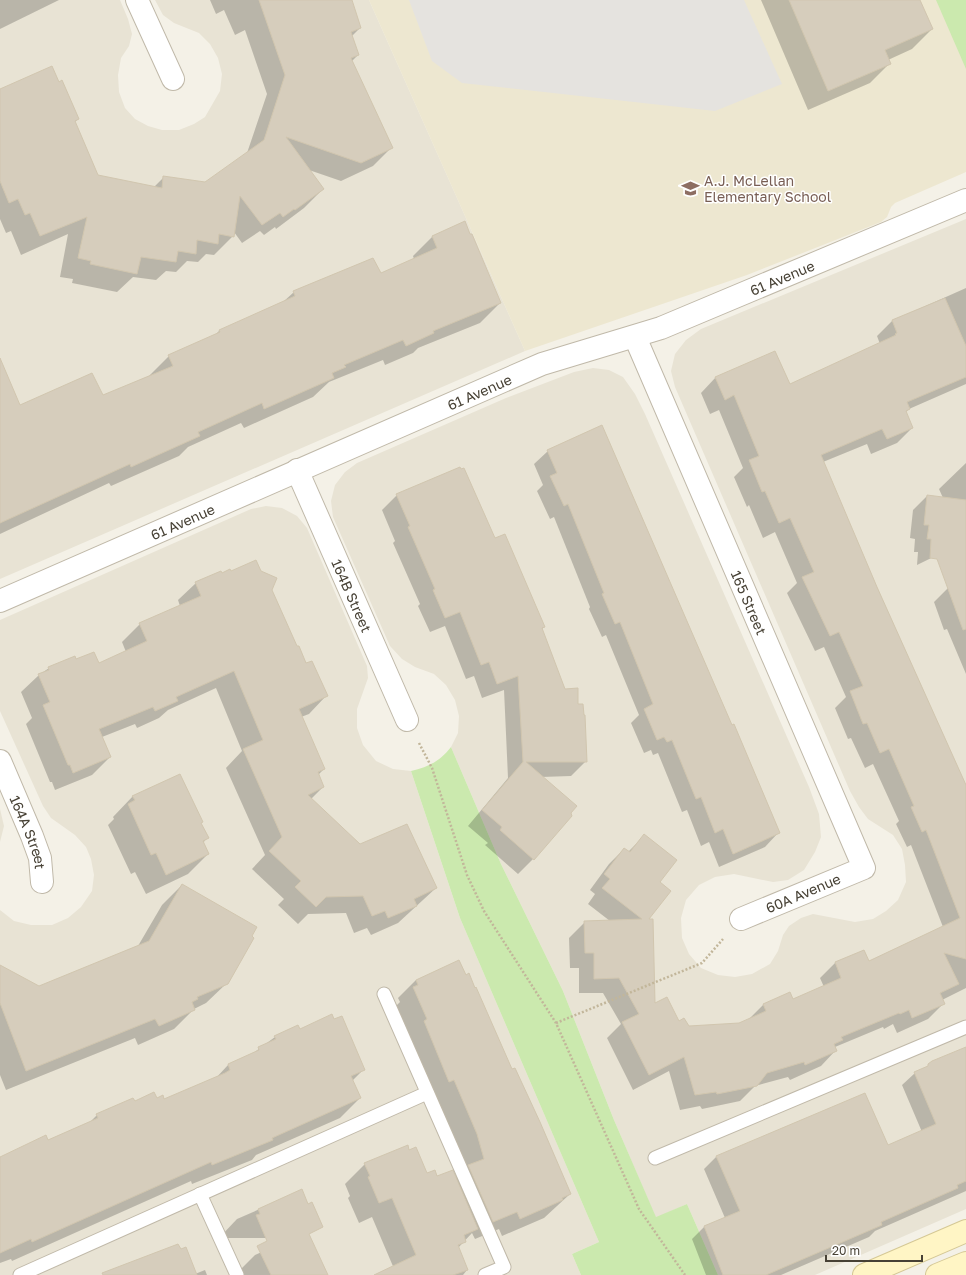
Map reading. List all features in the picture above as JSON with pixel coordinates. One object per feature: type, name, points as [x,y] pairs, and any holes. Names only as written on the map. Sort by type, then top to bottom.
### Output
[{"type":"street","points":[[137,0],[173,79]]},
{"type":"street","name":"61 Avenue","points":[[0,601],[542,364],[661,328],[966,200]]},
{"type":"street","name":"165 Street","points":[[635,336],[864,868]]},
{"type":"street","name":"164B Street","points":[[297,470],[407,720]]},
{"type":"street","name":"164A Street","points":[[0,761],[40,858],[42,882]]},
{"type":"street","name":"60A Avenue","points":[[741,919],[864,868]]},
{"type":"street","points":[[864,1275],[966,1231]]},
{"type":"street","points":[[937,1275],[966,1263]]},
{"type":"lane","points":[[384,994],[504,1267],[485,1275]]},
{"type":"lane","points":[[655,1158],[966,1027]]},
{"type":"lane","points":[[20,1275],[427,1093]]},
{"type":"lane","points":[[200,1194],[236,1275]]},
{"type":"path","points":[[407,720],[432,768],[467,875],[484,911],[556,1023],[639,1209],[685,1275]]},
{"type":"path","points":[[556,1023],[702,963],[741,919]]},
{"type":"shaded area","points":[[0,0],[120,0],[128,19],[132,34],[129,46],[121,58],[118,75],[119,92],[125,108],[135,119],[148,126],[162,130],[179,130],[194,124],[205,117],[220,91],[222,74],[218,58],[210,44],[199,33],[174,23],[163,15],[155,0],[369,0],[525,351],[0,579]]},
{"type":"shaded area","name":"A.J. McLellan Elementary School","points":[[369,0],[966,0],[966,172],[895,203],[891,207],[887,217],[881,222],[747,275],[525,351]]},
{"type":"shaded area","points":[[409,0],[744,0],[782,84],[715,111],[462,83],[432,61]]},
{"type":"shaded area","points":[[966,219],[966,1209],[815,1275],[718,1275],[687,1204],[656,1218],[614,1120],[563,991],[501,864],[451,747],[458,733],[459,716],[455,700],[446,685],[434,674],[415,667],[402,659],[390,646],[333,517],[331,501],[335,485],[345,472],[357,463],[506,398],[574,372],[593,368],[609,370],[623,377],[635,394],[645,414],[809,787],[819,814],[821,837],[815,852],[804,870],[788,880],[773,882],[734,874],[715,877],[699,885],[686,900],[681,918],[682,938],[689,954],[701,968],[718,975],[735,977],[752,974],[770,964],[778,951],[783,935],[789,926],[801,918],[813,914],[855,922],[873,919],[886,911],[898,900],[906,882],[905,865],[902,849],[893,835],[868,819],[850,791],[675,387],[671,371],[675,354],[686,340],[701,329]]},
{"type":"shaded area","points":[[266,506],[282,508],[297,516],[307,528],[367,666],[368,678],[357,709],[357,728],[363,745],[376,761],[393,769],[411,771],[460,918],[599,1242],[572,1254],[581,1275],[0,1275],[0,910],[14,921],[31,925],[52,925],[68,918],[81,907],[92,891],[94,875],[91,859],[86,847],[75,835],[51,818],[43,806],[0,711],[0,620],[251,509]]},
{"type":"shaded area","points":[[0,809],[4,826],[0,842]]},
{"type":"green space","points":[[936,0],[966,0],[966,69]]},
{"type":"green space","points":[[451,747],[501,864],[563,991],[614,1120],[656,1217],[687,1204],[718,1275],[581,1275],[572,1254],[599,1242],[460,918],[411,771],[434,763]]},
{"type":"building","points":[[259,0],[352,0],[361,28],[351,32],[359,55],[351,58],[393,148],[361,163],[286,137],[324,189],[283,217],[280,213],[262,225],[240,196],[234,237],[219,234],[218,244],[197,240],[196,254],[178,251],[176,262],[141,257],[137,274],[90,264],[91,261],[78,258],[87,217],[40,236],[30,213],[25,215],[18,199],[9,203],[0,181],[0,89],[52,66],[59,82],[62,80],[79,119],[75,121],[98,175],[162,188],[163,176],[205,182],[264,140],[285,75]]},
{"type":"building","points":[[789,0],[920,0],[933,29],[885,50],[891,64],[828,91]]},
{"type":"building","points":[[465,221],[501,303],[433,331],[434,333],[406,346],[403,340],[344,365],[346,367],[332,373],[334,378],[264,409],[262,403],[198,432],[200,436],[131,467],[130,464],[0,523],[0,358],[20,405],[92,373],[103,395],[173,366],[168,355],[295,296],[293,291],[373,258],[381,273],[437,248],[432,236]]},
{"type":"building","points":[[945,298],[966,346],[966,377],[907,402],[910,409],[906,411],[913,428],[887,439],[882,429],[821,455],[877,587],[966,785],[966,959],[944,953],[959,984],[940,993],[945,1004],[912,1018],[909,1010],[900,1014],[899,1013],[841,1037],[843,1040],[834,1044],[837,1051],[805,1065],[804,1062],[767,1073],[757,1086],[717,1094],[716,1092],[695,1095],[684,1057],[649,1075],[622,1022],[639,1014],[619,978],[594,979],[594,953],[585,953],[584,921],[642,919],[602,888],[610,879],[604,874],[624,848],[630,852],[644,834],[677,860],[660,882],[671,891],[649,919],[653,919],[655,1003],[667,997],[679,1021],[684,1018],[689,1026],[739,1023],[766,1011],[763,1004],[790,992],[793,999],[841,978],[835,962],[864,950],[869,961],[960,918],[926,830],[922,832],[911,807],[914,806],[889,749],[880,753],[867,723],[863,724],[850,691],[863,686],[839,632],[830,636],[802,577],[814,572],[790,518],[779,523],[765,491],[762,492],[749,460],[759,456],[734,395],[725,400],[715,377],[775,351],[790,384],[896,335],[895,334],[897,333],[892,320]]},
{"type":"building","points":[[602,425],[732,725],[734,724],[780,833],[733,854],[723,829],[715,833],[701,797],[696,799],[672,740],[667,742],[664,737],[657,740],[644,709],[653,704],[620,622],[615,624],[568,504],[564,506],[550,476],[557,473],[547,450]]},
{"type":"building","points":[[460,467],[461,469],[464,468],[495,538],[505,534],[545,627],[542,628],[565,689],[578,688],[578,704],[583,704],[585,715],[587,762],[526,762],[577,806],[571,813],[572,816],[534,860],[500,830],[502,827],[482,810],[523,762],[518,676],[497,684],[489,662],[481,665],[460,612],[445,618],[433,590],[435,589],[408,527],[410,526],[396,494]]},
{"type":"building","points":[[927,495],[966,500],[966,629],[963,630],[937,559],[930,558],[931,539],[927,539],[929,525],[924,525]]},
{"type":"building","points":[[256,560],[261,571],[277,578],[272,590],[297,646],[299,646],[306,663],[312,661],[328,696],[299,709],[325,769],[318,772],[324,787],[308,795],[360,844],[407,824],[437,888],[414,899],[417,906],[388,918],[385,911],[372,916],[363,896],[326,897],[316,907],[295,887],[301,881],[269,851],[282,837],[243,749],[263,740],[234,671],[176,697],[178,701],[155,711],[153,707],[99,729],[111,757],[73,773],[70,765],[68,765],[43,705],[50,702],[38,674],[49,670],[48,667],[75,656],[76,659],[94,652],[99,663],[147,641],[139,623],[201,596],[195,582],[221,571],[222,573],[230,569],[231,571]]},
{"type":"building","points":[[180,774],[209,838],[203,841],[209,854],[166,875],[156,853],[151,855],[128,804],[135,800],[132,796]]},
{"type":"building","points":[[182,884],[257,927],[252,936],[254,938],[228,984],[197,997],[198,999],[192,1002],[195,1010],[159,1026],[155,1019],[26,1071],[0,1003],[0,965],[39,986],[149,941]]},
{"type":"building","points":[[459,960],[466,975],[469,973],[475,988],[476,987],[512,1069],[515,1068],[571,1194],[562,1198],[563,1200],[520,1219],[517,1212],[493,1222],[468,1165],[484,1159],[477,1134],[454,1080],[449,1082],[424,1021],[427,1019],[413,987],[418,985],[416,980]]},
{"type":"building","points":[[332,1014],[334,1019],[342,1016],[365,1070],[351,1076],[361,1098],[272,1138],[273,1140],[212,1165],[211,1162],[32,1242],[31,1239],[0,1253],[0,1157],[46,1135],[48,1140],[98,1118],[96,1114],[133,1098],[135,1101],[154,1092],[157,1098],[163,1095],[164,1099],[225,1073],[230,1070],[228,1064],[259,1050],[258,1047],[276,1039],[274,1036],[298,1025],[300,1029]]},
{"type":"building","points":[[966,1047],[966,1181],[957,1185],[958,1188],[881,1222],[882,1225],[766,1275],[723,1275],[704,1226],[740,1211],[716,1156],[865,1093],[888,1145],[936,1124],[914,1072],[928,1066],[928,1064],[932,1061]]},
{"type":"building","points":[[408,1145],[409,1150],[416,1147],[427,1173],[435,1170],[437,1176],[453,1170],[478,1229],[464,1235],[466,1242],[458,1245],[468,1270],[453,1275],[374,1275],[416,1255],[392,1198],[379,1203],[364,1163]]},
{"type":"building","points":[[302,1189],[308,1204],[312,1202],[323,1227],[309,1234],[328,1275],[271,1275],[257,1246],[267,1241],[256,1215],[260,1214],[258,1209]]},
{"type":"building","points":[[178,1244],[181,1249],[186,1247],[197,1275],[103,1275],[102,1273]]},
{"type":"place","name":"A.J. McLellan Elementary School","points":[[691,188]]}]
